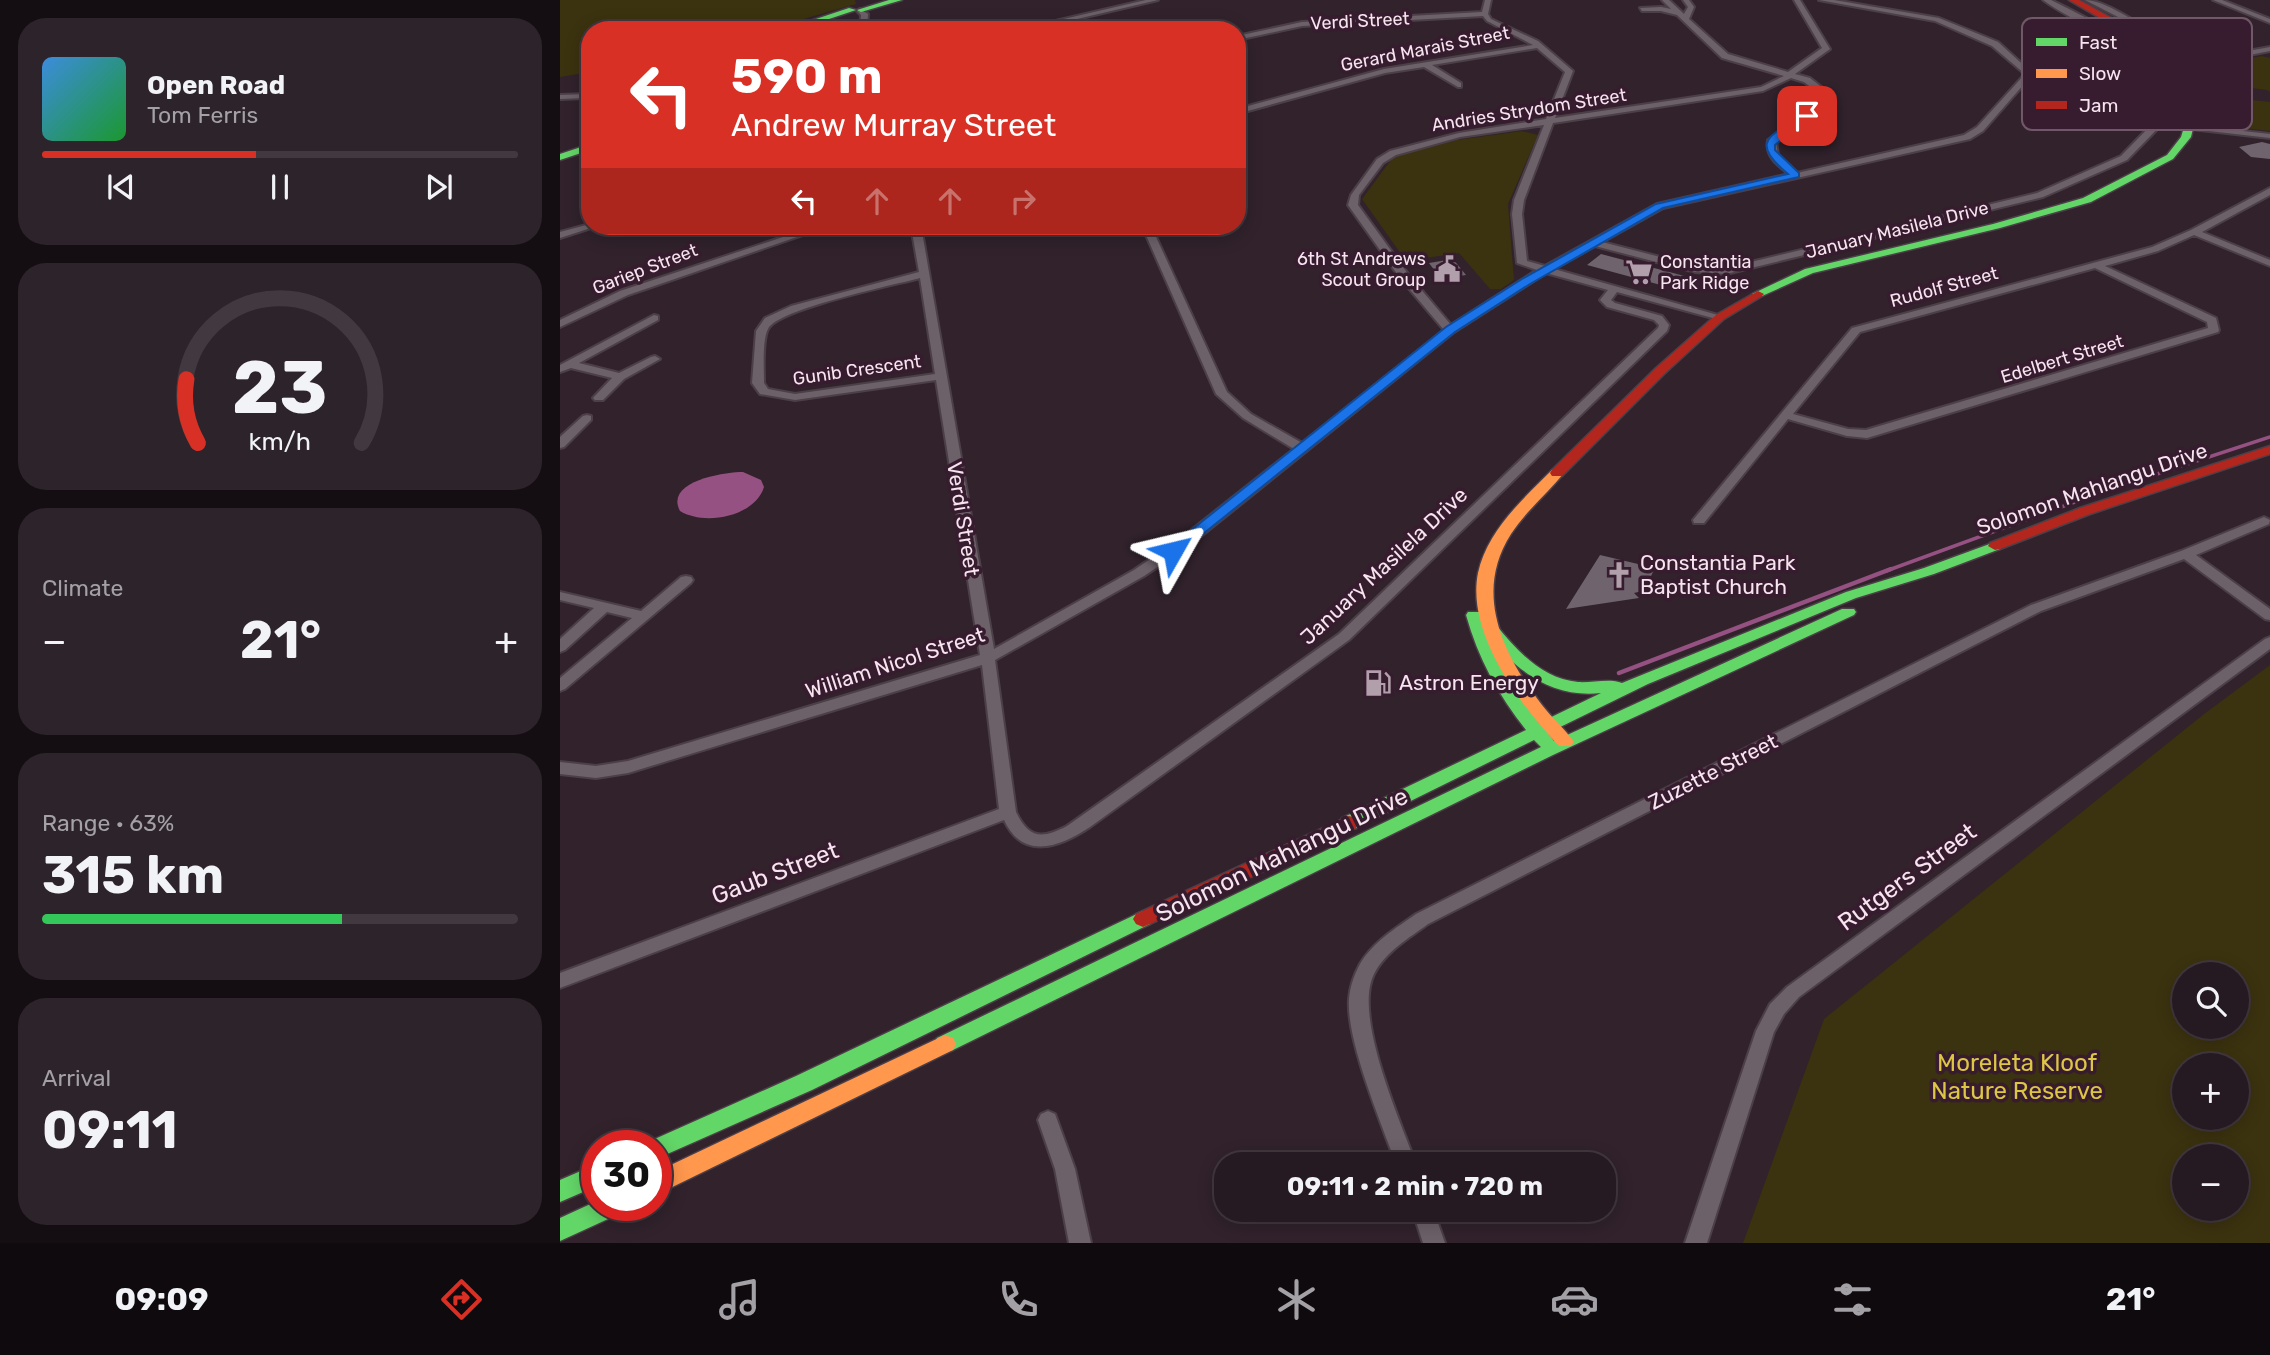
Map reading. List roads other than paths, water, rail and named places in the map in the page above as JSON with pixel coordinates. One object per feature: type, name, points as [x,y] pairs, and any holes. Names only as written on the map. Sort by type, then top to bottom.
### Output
[{"type":"main road","points":[[818,21],[890,0]]},
{"type":"main road","points":[[822,21],[898,0]]},
{"type":"main road","points":[[2065,0],[2099,18]]},
{"type":"main road","points":[[2073,0],[2105,18]]},
{"type":"main road","name":"January Masilela Drive","points":[[1559,745],[1514,705],[1492,668],[1481,642],[1472,599],[1474,578],[1484,551],[1500,526],[1519,511],[1660,371],[1720,317],[1772,286],[1809,271],[2087,201],[2132,179],[2173,154],[2185,130]]},
{"type":"main road","points":[[560,159],[581,152]]},
{"type":"main road","name":"Solomon Mahlangu Drive","points":[[672,1142],[804,1083],[1074,950],[1299,847],[1642,680],[1851,595],[1929,571],[2085,511],[2270,450]]},
{"type":"main road","name":"January Masilela Drive","points":[[1519,511],[1493,554],[1486,573],[1484,591],[1491,630],[1503,658],[1542,729]]},
{"type":"main road","name":"Solomon Mahlangu Drive","points":[[672,1176],[1559,745],[1862,606],[1929,571]]},
{"type":"main road","points":[[1491,630],[1520,665],[1534,677],[1552,685],[1592,690],[1642,680]]},
{"type":"main road","points":[[560,1191],[581,1182]]},
{"type":"main road","points":[[560,1230],[581,1220]]},
{"type":"street","points":[[1113,0],[1127,6]]},
{"type":"street","points":[[1059,21],[1155,0]]},
{"type":"street","points":[[1488,0],[1485,14],[1492,22],[1539,46],[1569,71],[1517,208],[1521,260],[1526,266],[1543,271],[1720,317]]},
{"type":"street","points":[[1665,0],[1725,56],[1815,84],[1827,97],[1822,105],[1772,140],[1770,145],[1770,151],[1777,160],[1796,175]]},
{"type":"street","points":[[1683,16],[1691,7],[1686,0]]},
{"type":"street","name":"Andries Strydom Street","points":[[1450,330],[1404,276],[1353,205],[1355,195],[1380,161],[1393,153],[1452,136],[1763,89],[1789,75],[1826,49],[1797,0]]},
{"type":"street","points":[[1822,0],[1940,20],[1995,44],[2022,68]]},
{"type":"street","points":[[2046,0],[2080,18]]},
{"type":"street","points":[[2088,0],[2124,18]]},
{"type":"street","points":[[2216,0],[2270,21]]},
{"type":"street","points":[[2227,4],[2247,0]]},
{"type":"street","points":[[1642,9],[1661,9],[1683,16]]},
{"type":"street","points":[[856,10],[860,21]]},
{"type":"street","name":"Verdi Street","points":[[1246,36],[1296,24],[1485,14]]},
{"type":"street","name":"Gerard Marais Street","points":[[1246,109],[1364,75],[1539,46]]},
{"type":"street","points":[[2252,53],[2270,49]]},
{"type":"street","points":[[1425,64],[1458,85]]},
{"type":"street","name":"William Nicol Street","points":[[560,768],[596,772],[628,767],[988,658],[1161,559],[1450,330],[1543,271],[1670,202],[1968,137],[1980,129],[2022,82]]},
{"type":"street","points":[[560,97],[581,96]]},
{"type":"street","points":[[1594,243],[1695,269],[1726,271],[2040,195],[2124,158],[2153,130]]},
{"type":"street","points":[[2215,130],[2270,136]]},
{"type":"street","name":"Rudolf Street","points":[[1699,520],[1850,335],[1863,326],[2155,248],[2194,232],[2270,191]]},
{"type":"street","points":[[560,235],[581,229]]},
{"type":"street","points":[[2194,232],[2270,263]]},
{"type":"street","name":"Gariep Street","points":[[560,324],[624,293],[796,235]]},
{"type":"street","name":"Verdi Street","points":[[918,235],[988,658],[1008,812]]},
{"type":"street","points":[[1150,235],[1223,394],[1247,416],[1302,448]]},
{"type":"street","name":"Edelbert Street","points":[[1784,415],[1847,432],[1867,434],[2214,330],[2212,320],[2096,265]]},
{"type":"street","name":"Gunib Crescent","points":[[924,274],[795,308],[769,320],[761,331],[758,383],[764,392],[794,397],[941,376]]},
{"type":"street","name":"January Masilela Drive","points":[[1008,812],[1014,828],[1032,840],[1050,841],[1067,835],[1344,637],[1663,329],[1664,325],[1658,318],[1611,305],[1605,300],[1615,288]]},
{"type":"street","points":[[567,362],[654,318]]},
{"type":"street","points":[[599,398],[620,377],[655,359]]},
{"type":"street","points":[[567,362],[620,377]]},
{"type":"street","points":[[560,444],[587,418]]},
{"type":"street","name":"Zuzette Street","points":[[1402,1152],[1361,1035],[1356,1013],[1358,991],[1365,972],[1385,944],[1447,907],[2036,608],[2186,554],[2264,521]]},
{"type":"street","points":[[2186,554],[2270,616]]},
{"type":"street","points":[[560,686],[686,580]]},
{"type":"street","points":[[560,596],[643,616]]},
{"type":"street","points":[[560,647],[604,607]]},
{"type":"street","name":"Rutgers Street","points":[[1696,1243],[1765,1031],[1777,1009],[1793,992],[2270,642]]},
{"type":"street","name":"Gaub Street","points":[[560,981],[1008,812]]},
{"type":"street","points":[[1048,1120],[1065,1169],[1080,1243]]},
{"type":"street","points":[[1427,1222],[1434,1243]]},
{"type":"waterway","points":[[1886,571],[2105,491],[2270,437]]},
{"type":"waterway","points":[[1619,673],[1891,569]]},
{"type":"place","name":"6th St Andrews Scout Group","points":[[1447,269]]},
{"type":"place","name":"Constantia Park Ridge","points":[[1639,272]]},
{"type":"place","name":"Constantia Park Baptist Church","points":[[1619,575]]},
{"type":"place","name":"Astron Energy","points":[[1378,683]]},
{"type":"park label","name":"Moreleta Kloof Nature Reserve","points":[[2017,1077]]}]
